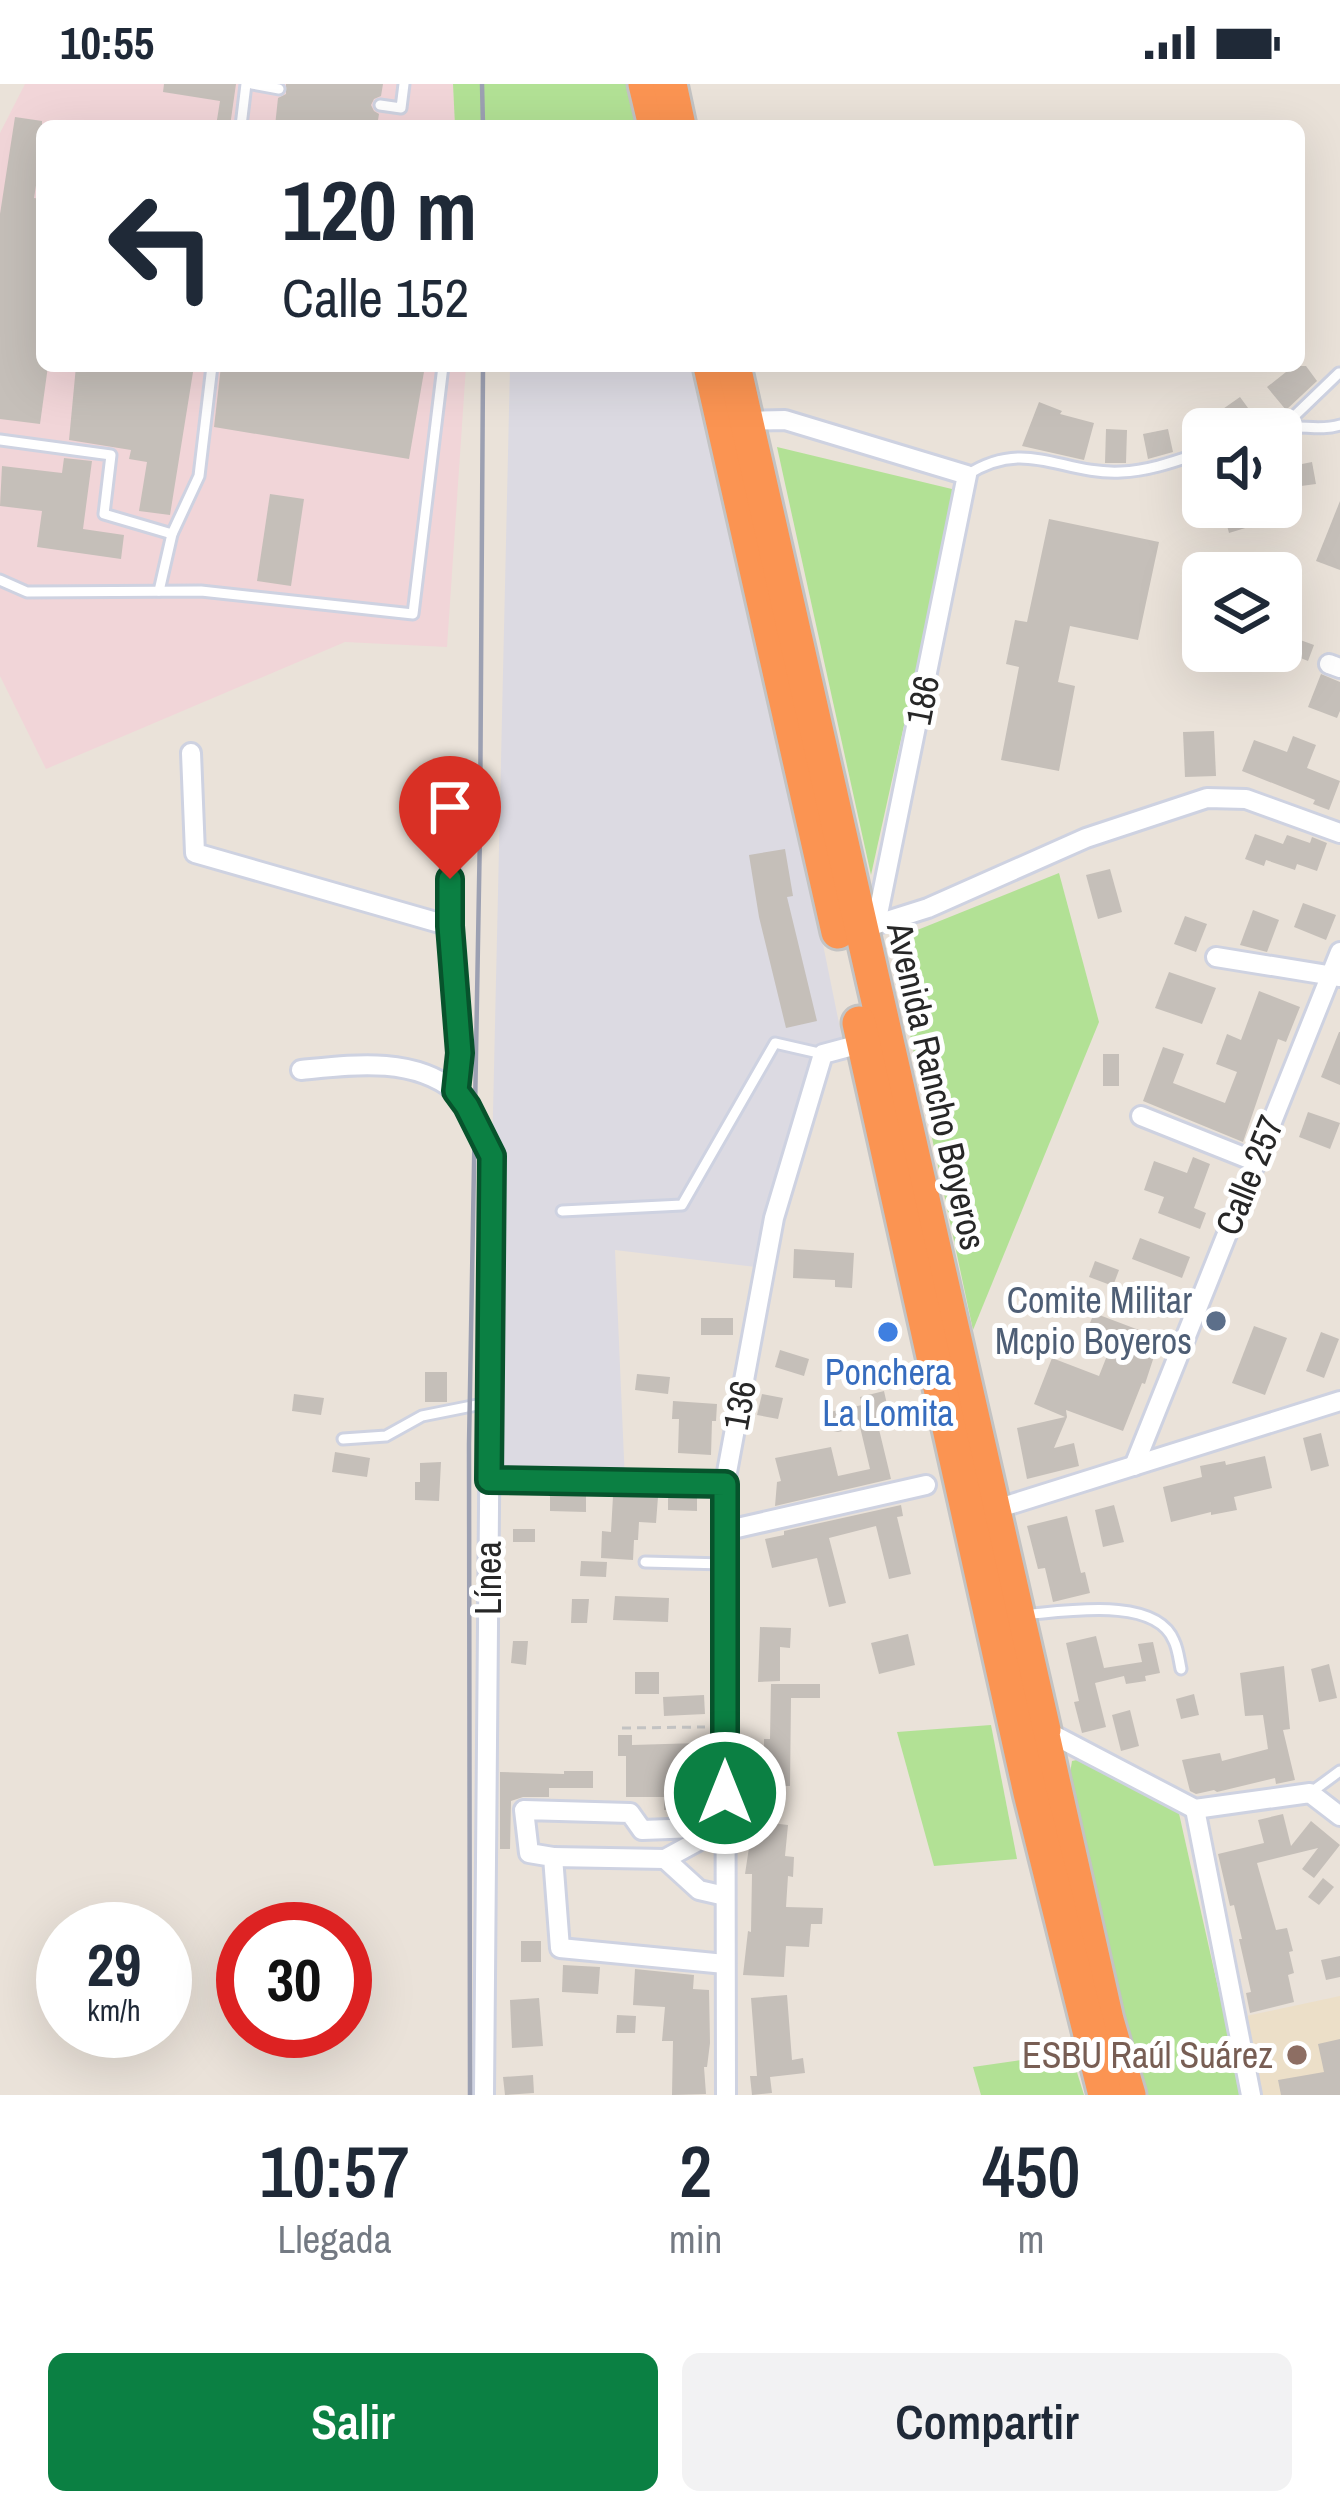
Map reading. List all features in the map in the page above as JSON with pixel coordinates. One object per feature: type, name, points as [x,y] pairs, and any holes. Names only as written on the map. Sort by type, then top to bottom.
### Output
[{"type":"highway","points":[[645,84],[654,120]]},
{"type":"highway","points":[[670,84],[678,120]]},
{"type":"highway","name":"Avenida Rancho Boyeros","points":[[711,372],[1030,1793],[1105,2095]]},
{"type":"highway","name":"Avenida Rancho Boyeros","points":[[735,372],[868,927],[1044,1730]]},
{"type":"highway","name":"Avenida Rancho Boyeros","points":[[1044,1730],[1041,1726],[1107,2020],[1130,2095]]},
{"type":"street","points":[[746,422],[785,420],[967,476]]},
{"type":"street","name":"186","points":[[868,927],[967,476]]},
{"type":"street","points":[[191,753],[196,853],[450,926]]},
{"type":"street","points":[[301,1070],[357,1064],[397,1066],[456,1091],[460,1053],[450,926],[451,784]]},
{"type":"street","points":[[868,927],[928,908],[1086,838],[1207,798],[1246,799],[1340,832]]},
{"type":"street","name":"Calle 257","points":[[1134,1466],[1254,1162],[1335,976],[1340,952]]},
{"type":"street","points":[[1216,957],[1335,976]]},
{"type":"street","points":[[824,1054],[864,1042]]},
{"type":"street","name":"136","points":[[725,2095],[725,1484],[774,1218],[824,1054]]},
{"type":"street","name":"Línea","points":[[456,1091],[492,1156],[484,2095]]},
{"type":"street","points":[[1142,1116],[1254,1162]]},
{"type":"street","points":[[996,1509],[1340,1401]]},
{"type":"street","points":[[489,1480],[725,1484]]},
{"type":"street","points":[[724,1532],[926,1485]]},
{"type":"street","points":[[1044,1730],[1195,1809],[1310,1793],[1340,1816]]},
{"type":"street","points":[[1195,1809],[1251,2095]]},
{"type":"street","points":[[524,1810],[630,1813],[642,1829],[725,1827],[665,1859],[553,1857],[529,1853],[524,1810]]},
{"type":"street","points":[[553,1857],[560,1948],[724,1964]]},
{"type":"street","points":[[665,1859],[699,1890],[724,1896]]},
{"type":"lane","points":[[242,120],[249,84],[279,88]]},
{"type":"lane","points":[[380,105],[401,108],[404,84]]},
{"type":"lane","points":[[159,591],[172,534],[200,476],[211,372]]},
{"type":"lane","points":[[0,580],[27,592],[201,591],[413,614],[441,372]]},
{"type":"lane","points":[[1301,408],[1339,373]]},
{"type":"lane","points":[[1302,428],[1340,425]]},
{"type":"lane","points":[[0,440],[111,455],[104,514],[172,534]]},
{"type":"lane","points":[[967,476],[1004,458],[1042,459],[1118,473],[1182,459]]},
{"type":"lane","points":[[562,1211],[682,1205],[775,1043],[824,1054]]},
{"type":"lane","points":[[344,1439],[386,1436],[422,1417],[490,1402]]},
{"type":"lane","points":[[645,1562],[725,1564]]},
{"type":"lane","points":[[1018,1615],[1108,1609],[1146,1617],[1174,1638],[1180,1669]]},
{"type":"lane","points":[[1310,1793],[1340,1771]]},
{"type":"path","points":[[622,1728],[725,1726]]},
{"type":"shaded area","points":[[25,84],[453,84],[455,120],[36,120],[36,372],[466,372],[447,647],[345,642],[46,769],[0,676],[0,133]]},
{"type":"shaded area","points":[[510,372],[697,372],[754,604],[844,1048],[823,1054],[765,1268],[615,1250],[625,1482],[489,1480]]},
{"type":"shaded area","name":"ESBU Raúl Suárez","points":[[1340,1996],[1340,2095],[1262,2095],[1246,2016]]},
{"type":"green space","points":[[453,84],[630,84],[639,120],[455,120]]},
{"type":"green space","points":[[777,447],[956,490],[871,875]]},
{"type":"green space","points":[[1059,873],[1099,1022],[973,1330],[890,941]]},
{"type":"green space","points":[[991,1725],[1017,1859],[934,1866],[897,1732]]},
{"type":"green space","points":[[1086,1758],[1178,1809],[1242,2095],[1146,2095],[1069,1779],[1072,1761]]},
{"type":"green space","points":[[1071,2053],[1084,2095],[981,2095],[973,2067]]},
{"type":"building","points":[[164,84],[236,84],[231,120],[217,120],[220,101],[163,92]]},
{"type":"building","points":[[286,84],[383,84],[381,96],[371,105],[378,120],[276,120],[278,98],[286,94]]},
{"type":"building","points":[[15,117],[36,120],[36,372],[47,372],[40,424],[0,419],[0,214]]},
{"type":"building","points":[[1306,366],[1317,381],[1284,408],[1267,387],[1286,372],[1305,372]]},
{"type":"building","points":[[75,372],[193,372],[170,515],[139,511],[147,462],[129,459],[131,450],[69,440]]},
{"type":"building","points":[[220,372],[424,372],[409,459],[214,427]]},
{"type":"building","points":[[1240,397],[1248,408],[1224,408]]},
{"type":"building","points":[[1039,402],[1062,411],[1060,414],[1094,423],[1084,460],[1022,446]]},
{"type":"building","points":[[1106,429],[1127,430],[1126,463],[1105,463]]},
{"type":"building","points":[[1168,429],[1173,452],[1148,459],[1143,434]]},
{"type":"building","points":[[64,458],[92,461],[83,529],[124,535],[121,559],[37,547],[42,511],[0,506],[2,466],[62,473]]},
{"type":"building","points":[[1312,462],[1316,484],[1302,486],[1302,464]]},
{"type":"building","points":[[270,494],[304,499],[291,586],[257,581]]},
{"type":"building","points":[[1340,501],[1340,570],[1316,561]]},
{"type":"building","points":[[1049,519],[1159,542],[1138,640],[1070,626],[1058,682],[1075,686],[1059,771],[1001,760],[1019,667],[1006,664],[1015,620],[1027,622]]},
{"type":"building","points":[[1302,641],[1314,645],[1308,661],[1302,659]]},
{"type":"building","points":[[1321,674],[1340,682],[1337,718],[1308,707]]},
{"type":"building","points":[[1214,731],[1216,776],[1185,777],[1183,732]]},
{"type":"building","points":[[1293,736],[1316,745],[1307,768],[1340,781],[1329,810],[1242,771],[1254,740],[1287,752]]},
{"type":"building","points":[[1255,834],[1283,844],[1287,835],[1327,843],[1317,871],[1297,864],[1295,870],[1245,859]]},
{"type":"building","points":[[785,849],[793,896],[787,897],[817,1021],[786,1028],[749,855]]},
{"type":"building","points":[[1110,869],[1122,912],[1098,919],[1086,875]]},
{"type":"building","points":[[1303,903],[1336,915],[1326,940],[1294,927]]},
{"type":"building","points":[[1253,910],[1279,920],[1267,952],[1240,945]]},
{"type":"building","points":[[1185,916],[1207,924],[1196,952],[1174,944]]},
{"type":"building","points":[[1169,972],[1216,988],[1202,1024],[1155,1008]]},
{"type":"building","points":[[1259,991],[1300,1007],[1286,1042],[1278,1039],[1243,1142],[1143,1101],[1163,1047],[1184,1054],[1173,1083],[1225,1103],[1237,1072],[1216,1064],[1227,1034],[1241,1040]]},
{"type":"building","points":[[1340,1032],[1340,1085],[1321,1077]]},
{"type":"building","points":[[1103,1054],[1119,1054],[1119,1086],[1103,1086]]},
{"type":"building","points":[[1308,1112],[1340,1123],[1330,1149],[1299,1137]]},
{"type":"building","points":[[1193,1157],[1210,1164],[1194,1208],[1206,1213],[1200,1229],[1158,1213],[1164,1197],[1144,1190],[1154,1161],[1187,1173]]},
{"type":"building","points":[[1140,1238],[1190,1257],[1182,1278],[1132,1259]]},
{"type":"building","points":[[794,1249],[854,1253],[852,1288],[835,1287],[835,1280],[793,1278]]},
{"type":"building","points":[[1095,1261],[1119,1270],[1113,1286],[1089,1277]]},
{"type":"building","points":[[1094,1313],[1160,1338],[1145,1384],[1123,1431],[1066,1410],[1067,1417],[1054,1448],[1074,1443],[1079,1466],[1027,1479],[1017,1428],[1065,1417],[1034,1404],[1052,1358],[1099,1376],[1114,1338],[1088,1328]]},
{"type":"building","points":[[701,1318],[733,1318],[733,1335],[701,1335]]},
{"type":"building","points":[[1254,1326],[1287,1338],[1265,1395],[1232,1383]]},
{"type":"building","points":[[1321,1332],[1339,1339],[1324,1378],[1306,1371]]},
{"type":"building","points":[[780,1350],[809,1359],[804,1376],[775,1367]]},
{"type":"building","points":[[425,1372],[447,1372],[447,1402],[425,1402]]},
{"type":"building","points":[[637,1374],[670,1377],[668,1394],[635,1390]]},
{"type":"building","points":[[884,1391],[890,1418],[877,1421],[891,1479],[775,1506],[777,1482],[781,1481],[775,1458],[831,1447],[838,1476],[870,1469],[860,1427],[829,1430],[825,1413],[862,1405],[860,1397]]},
{"type":"building","points":[[294,1394],[324,1398],[321,1415],[292,1411]]},
{"type":"building","points":[[762,1394],[783,1398],[778,1419],[757,1415]]},
{"type":"building","points":[[673,1401],[717,1404],[711,1455],[678,1453],[679,1419],[672,1419]]},
{"type":"building","points":[[1321,1433],[1329,1466],[1311,1471],[1303,1438]]},
{"type":"building","points":[[335,1452],[370,1458],[367,1477],[332,1472]]},
{"type":"building","points":[[1265,1456],[1272,1488],[1234,1497],[1237,1510],[1171,1522],[1163,1487],[1202,1477],[1200,1466]]},
{"type":"building","points":[[441,1462],[439,1501],[415,1500],[420,1463]]},
{"type":"building","points":[[550,1494],[586,1495],[586,1512],[550,1511]]},
{"type":"building","points":[[613,1496],[658,1497],[656,1523],[639,1522],[633,1560],[601,1558],[602,1531],[611,1532]]},
{"type":"building","points":[[668,1496],[697,1498],[697,1511],[668,1510]]},
{"type":"building","points":[[901,1505],[903,1516],[897,1517],[911,1574],[889,1579],[876,1526],[829,1538],[846,1603],[829,1607],[817,1558],[772,1568],[765,1539]]},
{"type":"building","points":[[1114,1505],[1124,1542],[1103,1547],[1095,1510]]},
{"type":"building","points":[[1067,1516],[1090,1593],[1053,1602],[1027,1526]]},
{"type":"building","points":[[513,1529],[535,1529],[535,1542],[513,1542]]},
{"type":"building","points":[[581,1561],[607,1562],[606,1577],[580,1576]]},
{"type":"building","points":[[615,1596],[669,1598],[668,1622],[613,1620]]},
{"type":"building","points":[[572,1599],[589,1599],[587,1623],[571,1623]]},
{"type":"building","points":[[760,1627],[791,1628],[790,1648],[780,1647],[780,1681],[758,1682]]},
{"type":"building","points":[[908,1634],[915,1665],[879,1674],[871,1643]]},
{"type":"building","points":[[1096,1636],[1104,1668],[1142,1662],[1138,1644],[1153,1642],[1160,1673],[1145,1676],[1146,1681],[1126,1684],[1124,1676],[1095,1683],[1106,1727],[1082,1733],[1066,1643]]},
{"type":"building","points":[[513,1641],[528,1641],[526,1665],[511,1663]]},
{"type":"building","points":[[1329,1664],[1337,1698],[1319,1702],[1311,1669]]},
{"type":"building","points":[[1284,1666],[1290,1729],[1283,1730],[1295,1780],[1276,1784],[1275,1778],[1217,1792],[1190,1791],[1182,1760],[1220,1753],[1222,1761],[1268,1749],[1263,1715],[1245,1716],[1240,1673]]},
{"type":"building","points":[[635,1672],[659,1672],[659,1694],[635,1694]]},
{"type":"building","points":[[771,1684],[820,1684],[820,1698],[791,1698],[790,1786],[764,1786]]},
{"type":"building","points":[[1194,1694],[1199,1715],[1181,1719],[1176,1699]]},
{"type":"building","points":[[704,1695],[705,1714],[664,1716],[663,1697]]},
{"type":"building","points":[[1130,1710],[1139,1746],[1121,1751],[1112,1715]]},
{"type":"building","points":[[618,1735],[632,1735],[632,1745],[699,1743],[699,1776],[712,1776],[712,1814],[664,1810],[664,1797],[626,1797],[626,1756],[618,1756]]},
{"type":"building","points":[[593,1771],[593,1788],[549,1788],[549,1797],[511,1801],[510,1849],[500,1849],[500,1772]]},
{"type":"building","points":[[1283,1814],[1291,1846],[1311,1821],[1340,1845],[1314,1878],[1302,1869],[1318,1848],[1257,1863],[1276,1930],[1287,1928],[1293,1951],[1289,1952],[1294,1973],[1288,1975],[1294,2002],[1250,2013],[1242,1939],[1218,1854],[1264,1843],[1258,1820]]},
{"type":"building","points":[[753,1821],[788,1825],[785,1856],[794,1857],[786,1907],[823,1908],[822,1924],[811,1924],[809,1947],[786,1946],[784,1977],[743,1975],[751,1932],[752,1874],[745,1874]]},
{"type":"building","points":[[1323,1878],[1334,1887],[1319,1905],[1308,1897]]},
{"type":"building","points":[[521,1941],[541,1941],[541,1962],[521,1962]]},
{"type":"building","points":[[1340,1956],[1340,1977],[1326,1980],[1321,1960]]},
{"type":"building","points":[[563,1965],[600,1967],[598,1994],[562,1992]]},
{"type":"building","points":[[635,1969],[694,1975],[693,1989],[709,1990],[706,2094],[672,2095],[673,2041],[662,2041],[665,2007],[633,2005]]},
{"type":"building","points":[[787,1995],[792,2060],[803,2058],[805,2073],[770,2077],[772,2093],[752,2095],[750,2076],[757,2076],[751,1998]]},
{"type":"building","points":[[539,1998],[543,2046],[512,2048],[510,2000]]},
{"type":"building","points":[[617,2015],[636,2016],[635,2033],[616,2033]]},
{"type":"building","points":[[1340,2039],[1340,2095],[1281,2095],[1278,2080],[1324,2072],[1318,2044]]},
{"type":"building","points":[[533,2075],[534,2093],[505,2095],[503,2077]]},
{"type":"railway","points":[[482,84],[483,120]]},
{"type":"railway","points":[[470,2095],[469,1445],[483,372]]},
{"type":"place","name":"Comite Militar Mcpio Boyeros","points":[[1216,1321]]},
{"type":"place","name":"Ponchera La Lomita","points":[[888,1332]]},
{"type":"place","name":"ESBU Raúl Suárez","points":[[1297,2055]]},
{"type":"route","points":[[450,879],[460,1053],[456,1091],[492,1156],[489,1480],[725,1484],[725,1793]]}]
